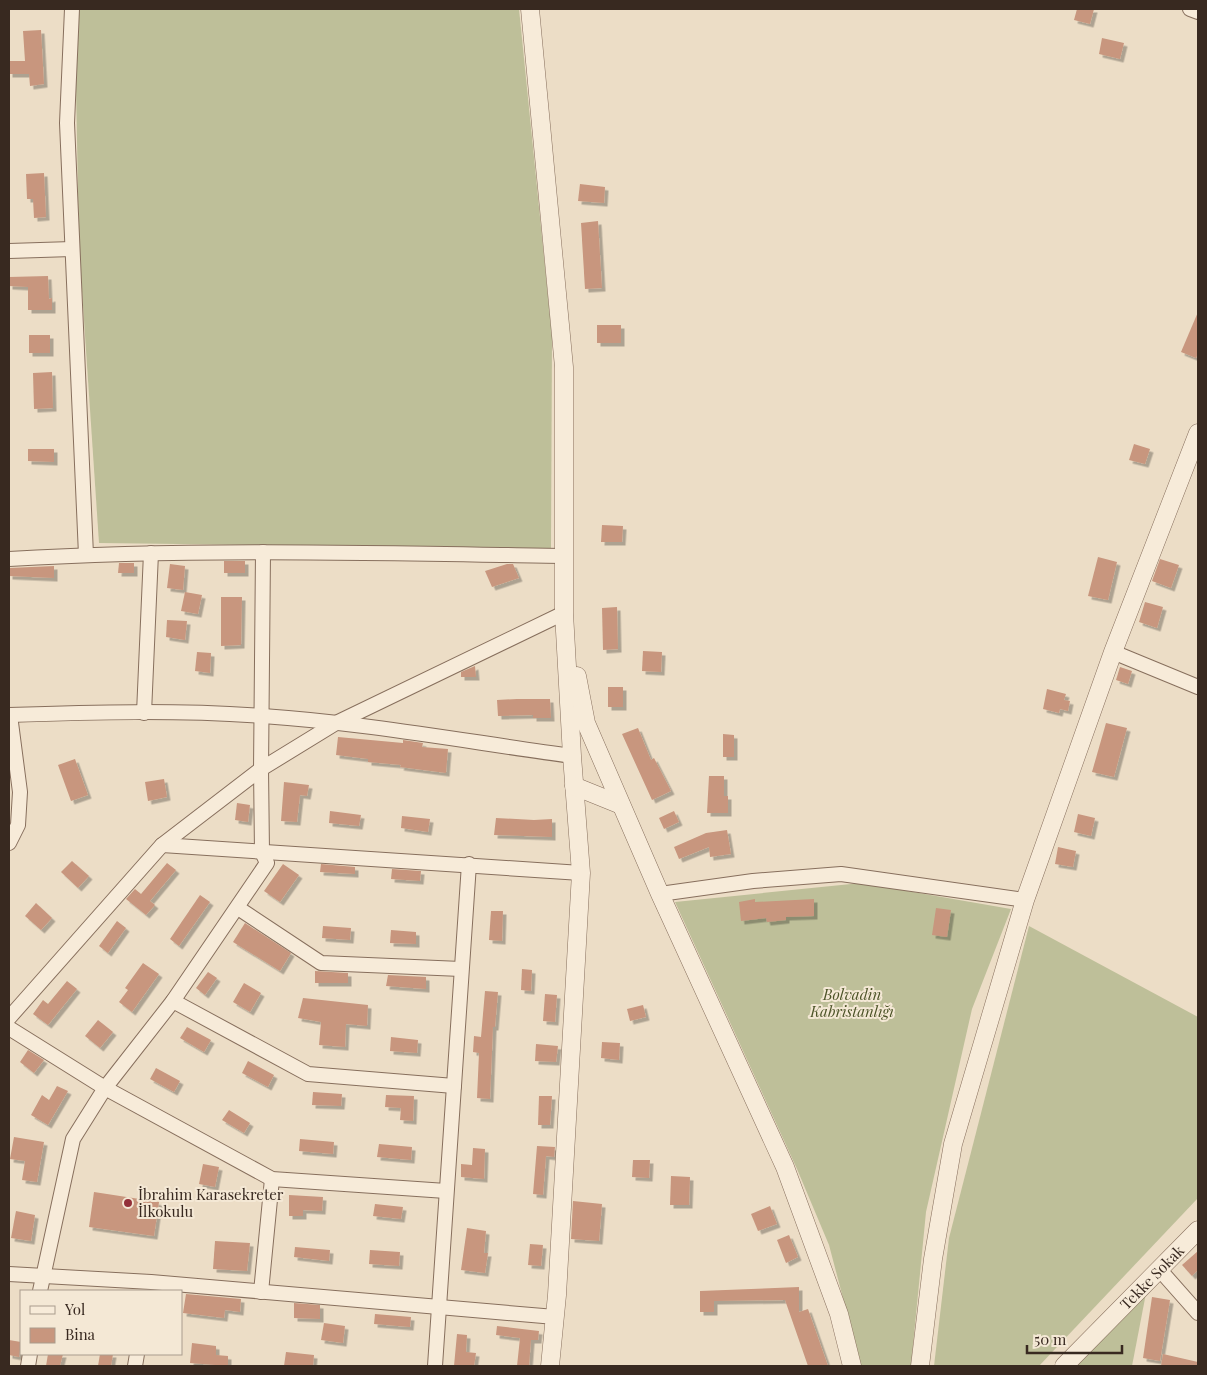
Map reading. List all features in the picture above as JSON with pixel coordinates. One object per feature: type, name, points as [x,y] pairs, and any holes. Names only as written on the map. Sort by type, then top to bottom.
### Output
[{"type":"street","points":[[72,9],[67,123],[86,554]]},
{"type":"street","points":[[530,9],[564,367],[564,613],[574,786],[582,873],[555,1317],[550,1366]]},
{"type":"street","points":[[1190,9],[1198,12]]},
{"type":"street","points":[[9,251],[72,249]]},
{"type":"street","points":[[920,1366],[932,1259],[953,1144],[1025,900],[1113,652],[1198,433]]},
{"type":"street","points":[[9,559],[86,554],[263,552],[563,556]]},
{"type":"street","points":[[40,1290],[73,1139],[105,1088],[173,1001],[267,863],[262,852],[263,552]]},
{"type":"street","points":[[144,712],[151,553]]},
{"type":"street","points":[[9,1018],[162,845],[261,770],[336,723],[564,613]]},
{"type":"street","points":[[564,613],[586,723],[660,894],[785,1167],[839,1314],[852,1366]]},
{"type":"street","points":[[1113,652],[1198,686]]},
{"type":"street","points":[[9,843],[18,825],[20,792],[9,715],[144,712],[262,716],[336,723],[572,756]]},
{"type":"street","points":[[574,786],[622,805]]},
{"type":"street","points":[[162,845],[582,873]]},
{"type":"street","points":[[435,1366],[469,864]]},
{"type":"street","points":[[660,894],[752,881],[841,874],[1025,900]]},
{"type":"street","points":[[238,908],[321,963],[461,969]]},
{"type":"street","points":[[173,1001],[308,1074],[454,1086]]},
{"type":"street","points":[[9,1028],[105,1088],[272,1179],[446,1192]]},
{"type":"street","points":[[261,1292],[272,1179]]},
{"type":"street","name":"Tekke Sokak","points":[[1064,1366],[1198,1230]]},
{"type":"street","points":[[1160,1270],[1198,1313]]},
{"type":"street","points":[[9,1274],[150,1287],[261,1292],[555,1317]]},
{"type":"green space","points":[[80,9],[519,9],[552,336],[551,549],[99,543],[79,246],[75,35]]},
{"type":"green space","name":"Bolvadin Kabristanlığı","points":[[861,883],[1011,909],[972,1009],[926,1212],[911,1366],[861,1366],[829,1245],[797,1169],[675,902]]},
{"type":"green space","points":[[1029,926],[1198,1017],[1198,1198],[1039,1366],[934,1366],[949,1238]]},
{"type":"green space","points":[[1147,1288],[1132,1366],[1075,1366]]},
{"type":"building","points":[[1077,9],[1094,9],[1090,24],[1074,20]]},
{"type":"building","points":[[41,30],[44,84],[30,86],[29,74],[9,74],[9,61],[25,61],[23,31]]},
{"type":"building","points":[[1102,38],[1124,43],[1120,59],[1099,54]]},
{"type":"building","points":[[44,173],[46,217],[34,218],[33,199],[27,199],[26,174]]},
{"type":"building","points":[[580,184],[605,187],[604,203],[578,201]]},
{"type":"building","points":[[598,221],[602,288],[585,289],[581,223]]},
{"type":"building","points":[[48,276],[49,299],[52,298],[52,310],[28,310],[28,287],[9,286],[9,277]]},
{"type":"building","points":[[1198,312],[1198,353],[1196,358],[1181,352]]},
{"type":"building","points":[[597,325],[621,325],[621,343],[597,343]]},
{"type":"building","points":[[29,335],[50,335],[50,353],[29,353]]},
{"type":"building","points":[[52,372],[53,408],[34,409],[33,373]]},
{"type":"building","points":[[1134,444],[1150,449],[1145,464],[1129,460]]},
{"type":"building","points":[[28,449],[54,449],[54,462],[28,461]]},
{"type":"building","points":[[602,525],[623,526],[622,542],[601,542]]},
{"type":"building","points":[[1098,557],[1117,562],[1108,600],[1088,596]]},
{"type":"building","points":[[1160,559],[1179,565],[1171,588],[1152,581]]},
{"type":"building","points":[[224,561],[245,561],[245,573],[224,573]]},
{"type":"building","points":[[119,563],[134,563],[134,573],[118,573]]},
{"type":"building","points":[[170,564],[185,566],[183,590],[167,588]]},
{"type":"building","points":[[513,564],[519,578],[492,587],[485,571]]},
{"type":"building","points":[[54,566],[54,578],[9,576],[9,568]]},
{"type":"building","points":[[185,592],[202,595],[198,614],[181,611]]},
{"type":"building","points":[[221,597],[242,597],[241,645],[221,646]]},
{"type":"building","points":[[1145,602],[1163,607],[1157,628],[1139,622]]},
{"type":"building","points":[[617,607],[618,649],[603,650],[602,608]]},
{"type":"building","points":[[167,620],[187,621],[185,640],[166,637]]},
{"type":"building","points":[[643,651],[662,652],[661,672],[642,671]]},
{"type":"building","points":[[197,652],[211,653],[210,673],[195,671]]},
{"type":"building","points":[[475,666],[476,677],[461,677],[461,672]]},
{"type":"building","points":[[1120,667],[1132,671],[1128,684],[1116,680]]},
{"type":"building","points":[[608,687],[623,687],[623,707],[608,707]]},
{"type":"building","points":[[1047,689],[1066,694],[1064,700],[1070,701],[1068,711],[1060,709],[1059,713],[1043,709]]},
{"type":"building","points":[[550,699],[551,718],[533,718],[533,715],[498,716],[497,700]]},
{"type":"building","points":[[1106,723],[1127,728],[1114,777],[1092,772]]},
{"type":"building","points":[[638,728],[651,760],[654,758],[671,791],[652,800],[622,734]]},
{"type":"building","points":[[723,734],[734,735],[734,757],[723,757]]},
{"type":"building","points":[[338,737],[403,743],[403,740],[423,743],[422,747],[448,749],[446,773],[400,767],[401,765],[368,762],[368,759],[336,755]]},
{"type":"building","points":[[75,759],[88,795],[71,801],[58,765]]},
{"type":"building","points":[[709,776],[724,776],[724,796],[728,796],[728,813],[707,813]]},
{"type":"building","points":[[164,779],[167,797],[148,801],[145,782]]},
{"type":"building","points":[[284,782],[309,785],[307,796],[300,795],[297,822],[281,821]]},
{"type":"building","points":[[237,803],[250,805],[248,822],[235,820]]},
{"type":"building","points":[[330,811],[361,815],[359,826],[329,823]]},
{"type":"building","points":[[674,811],[679,822],[664,829],[659,818]]},
{"type":"building","points":[[1078,814],[1095,818],[1091,836],[1074,832]]},
{"type":"building","points":[[402,816],[430,819],[428,832],[401,828]]},
{"type":"building","points":[[496,818],[552,819],[552,837],[494,835]]},
{"type":"building","points":[[727,830],[731,854],[710,857],[709,847],[679,859],[674,847],[706,833]]},
{"type":"building","points":[[1058,847],[1076,851],[1073,867],[1055,864]]},
{"type":"building","points":[[72,861],[89,876],[78,888],[61,872]]},
{"type":"building","points":[[167,863],[176,870],[150,901],[155,905],[146,915],[126,899],[135,889],[141,894]]},
{"type":"building","points":[[283,864],[299,875],[280,902],[264,891]]},
{"type":"building","points":[[321,864],[355,867],[355,874],[320,872]]},
{"type":"building","points":[[392,869],[421,871],[420,881],[391,879]]},
{"type":"building","points":[[200,895],[210,902],[179,946],[170,939]]},
{"type":"building","points":[[755,899],[755,902],[814,899],[814,916],[786,917],[786,920],[767,922],[766,918],[741,921],[739,902]]},
{"type":"building","points":[[36,903],[52,918],[41,930],[25,916]]},
{"type":"building","points":[[936,908],[951,910],[947,937],[932,935]]},
{"type":"building","points":[[491,911],[503,911],[502,941],[489,940]]},
{"type":"building","points":[[117,921],[126,928],[108,953],[99,946]]},
{"type":"building","points":[[245,923],[291,953],[280,971],[233,942]]},
{"type":"building","points":[[323,926],[351,928],[350,940],[322,938]]},
{"type":"building","points":[[391,930],[416,932],[416,944],[390,943]]},
{"type":"building","points":[[143,963],[159,974],[132,1012],[119,1002],[128,990],[125,988]]},
{"type":"building","points":[[522,969],[532,970],[531,991],[521,990]]},
{"type":"building","points":[[315,971],[348,973],[348,983],[315,983]]},
{"type":"building","points":[[208,972],[217,978],[205,995],[196,988]]},
{"type":"building","points":[[388,975],[426,977],[426,989],[386,986]]},
{"type":"building","points":[[67,981],[77,989],[48,1025],[33,1014],[43,1000],[48,1004]]},
{"type":"building","points":[[244,983],[261,993],[250,1012],[233,1002]]},
{"type":"building","points":[[485,991],[498,992],[495,1027],[493,1027],[490,1099],[477,1098],[479,1053],[473,1052],[474,1036],[481,1037]]},
{"type":"building","points":[[545,994],[557,995],[555,1022],[543,1021]]},
{"type":"building","points":[[303,998],[368,1005],[367,1026],[346,1024],[345,1047],[319,1045],[321,1022],[298,1018]]},
{"type":"building","points":[[643,1005],[646,1017],[630,1021],[627,1009]]},
{"type":"building","points":[[98,1020],[113,1032],[100,1048],[85,1036]]},
{"type":"building","points":[[187,1027],[211,1040],[204,1052],[180,1038]]},
{"type":"building","points":[[391,1037],[418,1040],[417,1053],[390,1051]]},
{"type":"building","points":[[602,1042],[620,1043],[619,1060],[601,1058]]},
{"type":"building","points":[[536,1044],[558,1046],[556,1062],[535,1061]]},
{"type":"building","points":[[28,1050],[44,1060],[34,1073],[20,1062]]},
{"type":"building","points":[[248,1061],[274,1075],[268,1087],[242,1073]]},
{"type":"building","points":[[156,1068],[180,1081],[174,1092],[150,1079]]},
{"type":"building","points":[[57,1086],[68,1091],[48,1125],[31,1115],[42,1095],[49,1100]]},
{"type":"building","points":[[313,1092],[342,1094],[341,1106],[312,1105]]},
{"type":"building","points":[[386,1095],[414,1096],[413,1121],[400,1120],[401,1108],[385,1107]]},
{"type":"building","points":[[539,1096],[552,1096],[550,1125],[538,1125]]},
{"type":"building","points":[[229,1110],[250,1123],[244,1133],[222,1120]]},
{"type":"building","points":[[14,1137],[44,1142],[37,1182],[22,1180],[25,1161],[10,1159]]},
{"type":"building","points":[[300,1139],[334,1142],[333,1154],[299,1151]]},
{"type":"building","points":[[379,1144],[412,1147],[411,1160],[377,1157]]},
{"type":"building","points":[[537,1146],[555,1147],[554,1157],[546,1156],[543,1195],[533,1194]]},
{"type":"building","points":[[473,1148],[485,1149],[484,1179],[461,1177],[461,1164],[472,1165]]},
{"type":"building","points":[[633,1160],[650,1160],[649,1178],[632,1177]]},
{"type":"building","points":[[203,1164],[219,1167],[215,1187],[199,1184]]},
{"type":"building","points":[[671,1176],[690,1177],[689,1205],[670,1205]]},
{"type":"building","points":[[94,1192],[159,1202],[154,1236],[89,1227]]},
{"type":"building","points":[[289,1195],[323,1197],[322,1211],[303,1210],[303,1216],[289,1216]]},
{"type":"building","points":[[573,1201],[602,1204],[599,1241],[571,1239]]},
{"type":"building","points":[[375,1204],[403,1207],[401,1219],[373,1216]]},
{"type":"building","points":[[770,1206],[777,1224],[758,1231],[751,1214]]},
{"type":"building","points":[[16,1211],[35,1215],[31,1241],[11,1238]]},
{"type":"building","points":[[467,1228],[486,1231],[484,1253],[488,1253],[485,1273],[461,1270]]},
{"type":"building","points":[[789,1235],[798,1257],[786,1263],[777,1240]]},
{"type":"building","points":[[215,1241],[250,1243],[247,1271],[213,1269]]},
{"type":"building","points":[[530,1244],[543,1245],[541,1266],[528,1265]]},
{"type":"building","points":[[295,1247],[330,1250],[329,1261],[294,1257]]},
{"type":"building","points":[[370,1250],[400,1252],[399,1266],[369,1264]]},
{"type":"building","points":[[1198,1251],[1198,1270],[1192,1276],[1182,1265]]},
{"type":"building","points":[[799,1287],[799,1312],[808,1309],[828,1366],[808,1366],[785,1300],[714,1301],[714,1312],[700,1312],[700,1291]]},
{"type":"building","points":[[186,1294],[241,1299],[240,1312],[225,1310],[224,1318],[183,1313]]},
{"type":"building","points":[[1152,1297],[1170,1300],[1160,1361],[1143,1358]]},
{"type":"building","points":[[294,1303],[320,1305],[320,1319],[294,1318]]},
{"type":"building","points":[[375,1314],[411,1317],[410,1327],[374,1324]]},
{"type":"building","points":[[324,1323],[345,1326],[343,1343],[321,1340]]},
{"type":"building","points":[[497,1326],[539,1331],[538,1340],[531,1340],[529,1366],[517,1366],[520,1338],[496,1335]]},
{"type":"building","points":[[457,1334],[467,1335],[466,1352],[476,1353],[474,1366],[454,1366]]},
{"type":"building","points":[[9,1340],[20,1342],[19,1357],[9,1355]]},
{"type":"building","points":[[192,1343],[216,1346],[216,1355],[228,1356],[228,1366],[190,1363]]},
{"type":"building","points":[[286,1352],[314,1355],[313,1366],[284,1366]]},
{"type":"building","points":[[1163,1354],[1198,1362],[1197,1366],[1161,1366]]},
{"type":"building","points":[[48,1355],[63,1355],[60,1366],[46,1366]]},
{"type":"building","points":[[100,1355],[113,1355],[111,1366],[98,1366]]},
{"type":"place","name":"İbrahim Karasekreter İlkokulu","points":[[128,1203]]}]
